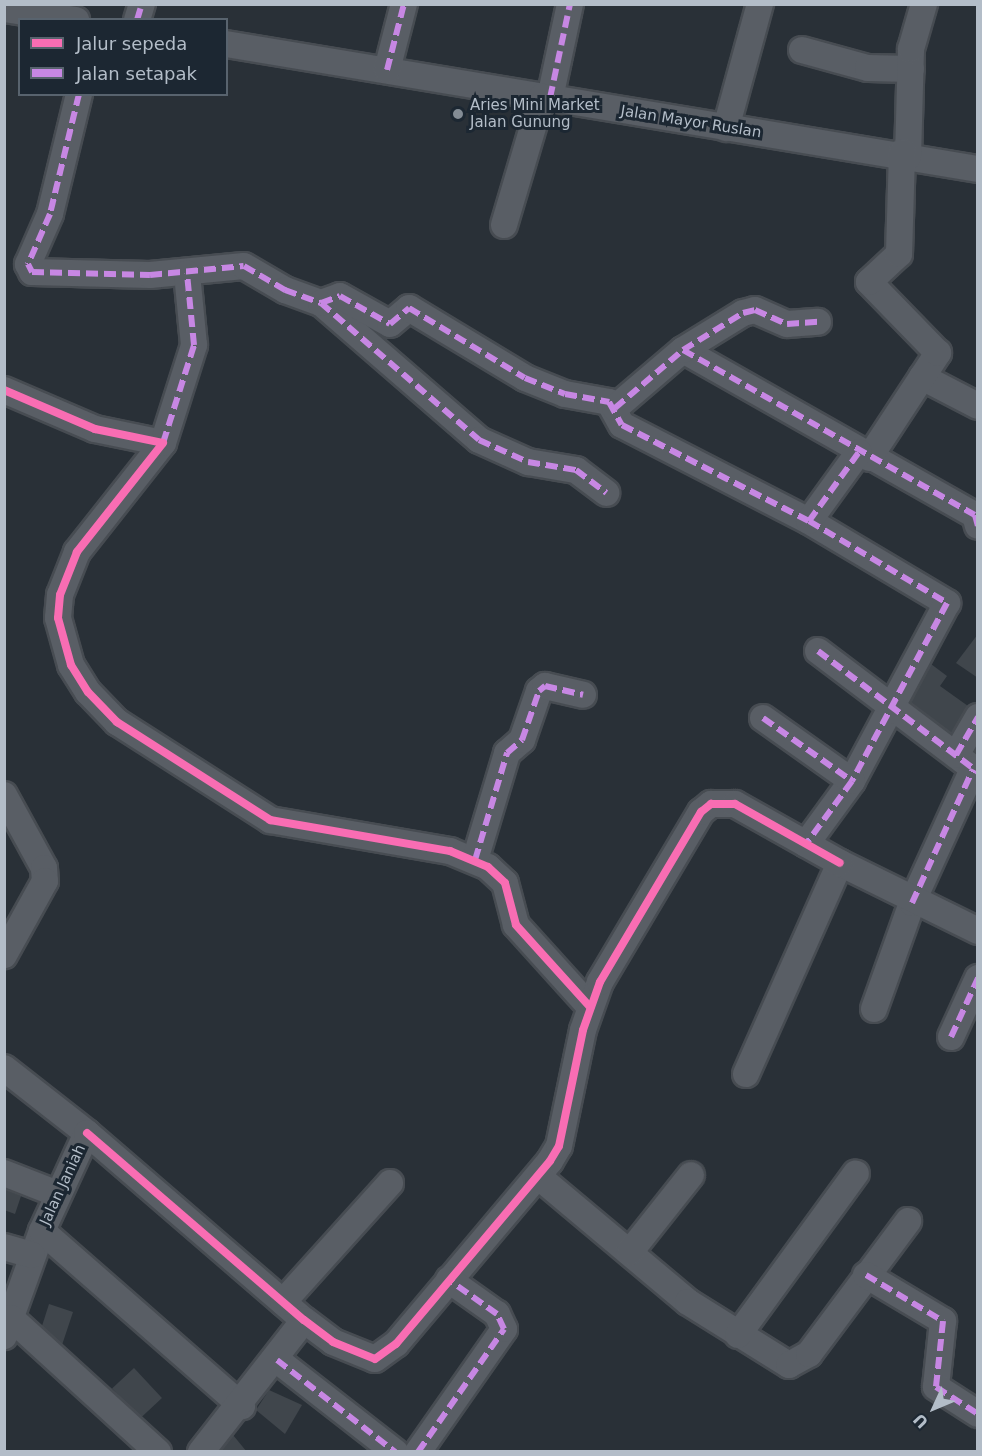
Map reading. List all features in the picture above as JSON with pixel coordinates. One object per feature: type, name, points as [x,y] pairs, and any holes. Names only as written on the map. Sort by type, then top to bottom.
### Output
[{"type":"street","points":[[387,70],[404,4]]},
{"type":"street","points":[[504,225],[546,97],[570,4]]},
{"type":"street","points":[[726,128],[760,4]]},
{"type":"street","points":[[809,521],[864,455],[938,352],[869,282],[899,254],[910,69],[924,4]]},
{"type":"street","points":[[4,9],[63,18]]},
{"type":"street","name":"Jalan Mayor Ruslan","points":[[228,44],[726,128],[905,154],[978,169]]},
{"type":"street","points":[[802,50],[874,69],[910,69]]},
{"type":"street","points":[[79,96],[50,214],[30,270],[48,276],[187,273],[236,264],[321,303],[479,440],[528,462],[576,470],[606,493]]},
{"type":"street","points":[[187,273],[194,345],[163,443],[77,552],[60,595],[58,618],[71,665],[88,693],[117,722],[270,820],[475,860],[505,883],[516,925],[590,1007]]},
{"type":"street","points":[[321,303],[340,296],[390,324],[409,308],[525,378],[615,408],[622,425],[809,521],[947,603],[852,781],[806,844]]},
{"type":"street","points":[[615,408],[683,350],[750,310],[787,324],[818,322]]},
{"type":"street","points":[[683,350],[864,455],[975,515],[978,526]]},
{"type":"street","points":[[922,377],[978,406]]},
{"type":"street","points":[[4,390],[95,429],[163,443]]},
{"type":"street","points":[[818,651],[969,765]]},
{"type":"street","points":[[475,860],[507,753],[522,740],[539,691],[545,686],[583,695]]},
{"type":"street","points":[[874,1009],[912,903],[969,765],[978,717]]},
{"type":"street","points":[[763,718],[852,781]]},
{"type":"street","points":[[4,795],[44,868],[45,881],[4,955]]},
{"type":"street","points":[[87,1133],[304,1320],[333,1342],[375,1359],[396,1344],[539,1177],[559,1146],[590,1007],[706,808],[735,804],[912,903],[978,931]]},
{"type":"street","points":[[746,1074],[840,863]]},
{"type":"street","points":[[951,1037],[978,978]]},
{"type":"street","name":"Jalan Janiah","points":[[4,1068],[87,1133],[32,1255],[8,1327]]},
{"type":"street","points":[[4,1173],[58,1194]]},
{"type":"street","points":[[738,1335],[856,1173]]},
{"type":"street","points":[[630,1252],[691,1175]]},
{"type":"street","points":[[539,1177],[688,1302],[778,1362],[798,1363],[908,1221]]},
{"type":"street","points":[[283,1302],[390,1183]]},
{"type":"street","points":[[42,1231],[242,1406]]},
{"type":"street","points":[[4,1247],[32,1255]]},
{"type":"street","points":[[866,1275],[943,1321],[936,1387],[978,1414]]},
{"type":"street","points":[[417,1452],[504,1329],[496,1314],[449,1280]]},
{"type":"street","points":[[201,1452],[242,1406],[304,1320]]},
{"type":"street","points":[[8,1327],[158,1452]]},
{"type":"street","points":[[277,1360],[395,1452]]},
{"type":"building","points":[[978,634],[978,678],[956,663]]},
{"type":"building","points":[[931,664],[947,676],[940,686],[968,706],[951,733],[911,702]]},
{"type":"building","points":[[4,1189],[21,1196],[15,1214],[4,1210]]},
{"type":"building","points":[[49,1304],[73,1312],[62,1345],[42,1326]]},
{"type":"building","points":[[134,1368],[162,1398],[140,1418],[112,1388]]},
{"type":"building","points":[[269,1390],[302,1405],[285,1434],[256,1410]]},
{"type":"building","points":[[233,1435],[247,1452],[220,1452]]},
{"type":"marked path","points":[[138,18],[142,4]]},
{"type":"marked path","points":[[387,70],[404,4]]},
{"type":"marked path","points":[[550,98],[570,4]]},
{"type":"marked path","points":[[79,96],[50,214],[28,264],[32,272],[150,275],[244,266],[285,290],[321,303],[479,440],[528,462],[576,470],[606,493]]},
{"type":"marked path","points":[[163,443],[194,345],[187,273]]},
{"type":"marked path","points":[[321,303],[340,296],[390,324],[409,308],[525,378],[565,394],[609,402],[622,425],[809,521],[947,603],[852,781],[806,844]]},
{"type":"marked path","points":[[615,408],[683,350],[743,313],[755,310],[787,324],[818,322]]},
{"type":"marked path","points":[[683,350],[975,515],[978,526]]},
{"type":"marked path","points":[[809,521],[859,452]]},
{"type":"marked path","points":[[818,651],[978,772]]},
{"type":"marked path","points":[[475,860],[507,753],[522,740],[539,691],[545,686],[583,695]]},
{"type":"marked path","points":[[956,755],[978,717]]},
{"type":"marked path","points":[[763,718],[852,781]]},
{"type":"marked path","points":[[912,903],[973,769]]},
{"type":"marked path","points":[[951,1037],[978,978]]},
{"type":"marked path","points":[[866,1275],[943,1321],[936,1387],[978,1414]]},
{"type":"marked path","points":[[418,1452],[504,1329],[497,1314],[449,1280]]},
{"type":"marked path","points":[[277,1360],[395,1452]]},
{"type":"cycle path","points":[[4,390],[95,429],[163,443],[77,552],[60,595],[58,618],[71,665],[88,692],[117,722],[270,820],[450,851],[488,867],[505,883],[516,925],[590,1007]]},
{"type":"cycle path","points":[[87,1133],[304,1320],[333,1342],[375,1359],[396,1344],[550,1161],[559,1146],[583,1030],[600,982],[701,812],[711,804],[735,804],[840,863]]},
{"type":"place","name":"Aries Mini Market Jalan Gunung","points":[[458,114]]}]
